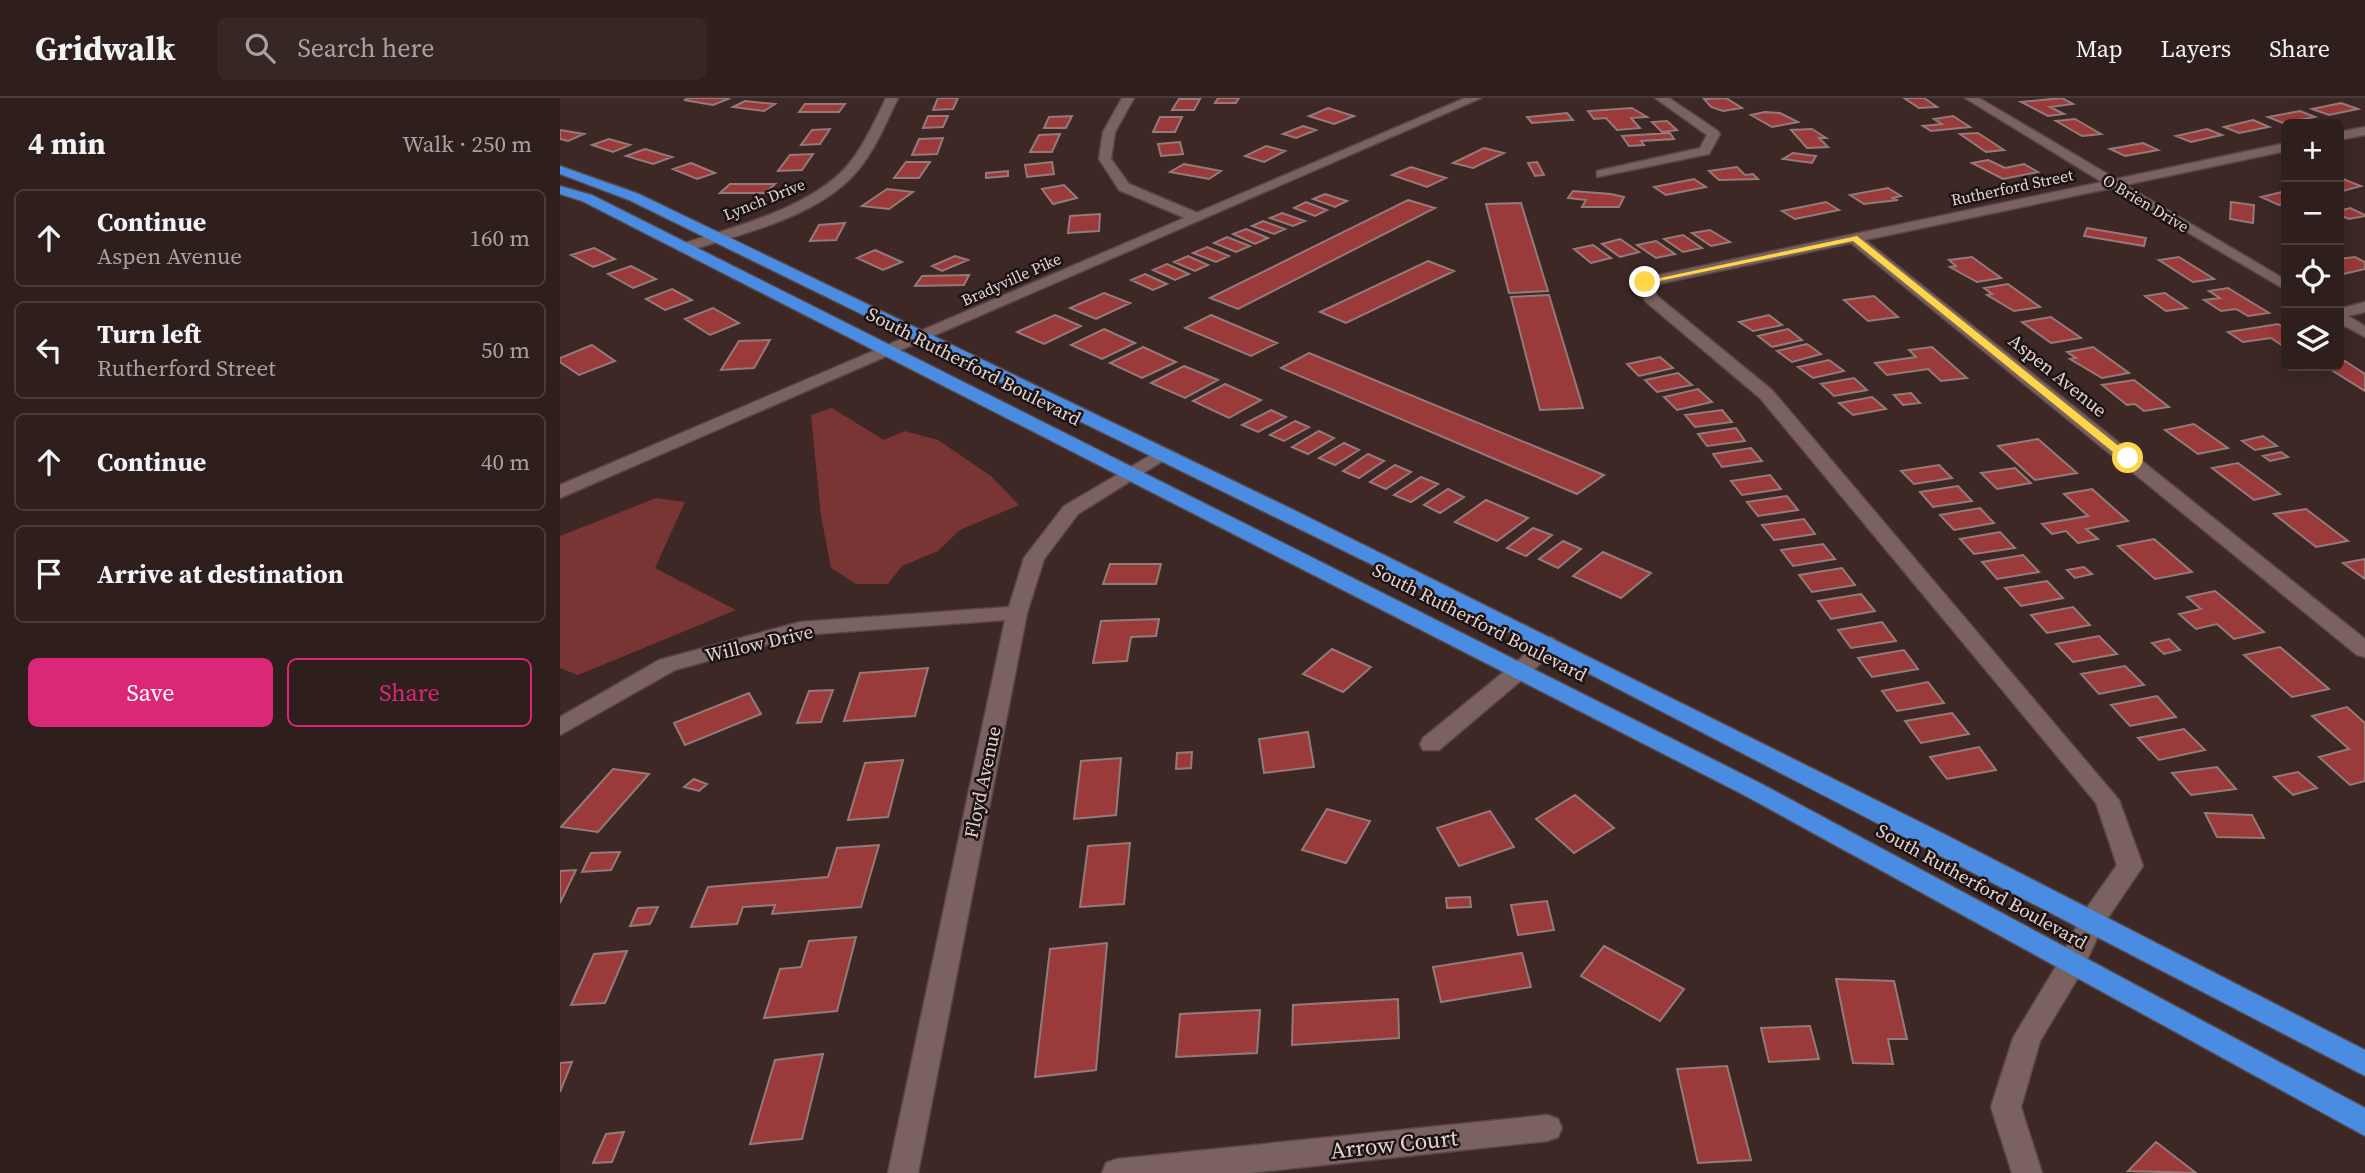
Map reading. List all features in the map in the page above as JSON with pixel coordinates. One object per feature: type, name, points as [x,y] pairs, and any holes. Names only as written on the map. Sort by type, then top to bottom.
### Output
[{"type":"highway","name":"South Rutherford Boulevard","points":[[560,170],[635,197],[1551,644],[2092,920],[2365,1064]]},
{"type":"highway","name":"South Rutherford Boulevard","points":[[560,190],[587,198],[1751,788],[2365,1123]]},
{"type":"street","name":"Lynch Drive","points":[[684,248],[821,194],[855,166],[892,98]]},
{"type":"street","points":[[1128,98],[1109,132],[1105,159],[1124,187],[1195,217]]},
{"type":"street","name":"Bradyville Pike","points":[[560,492],[1475,98]]},
{"type":"street","points":[[1601,174],[1705,151],[1714,134],[1661,98]]},
{"type":"street","name":"O Brien Drive","points":[[1971,98],[2281,283]]},
{"type":"street","points":[[2344,135],[2365,131]]},
{"type":"street","name":"Rutherford Street","points":[[2092,920],[2130,866],[2107,800],[1766,394],[1650,298],[1645,282],[2281,148]]},
{"type":"street","name":"Aspen Avenue","points":[[1854,238],[2365,650]]},
{"type":"street","points":[[2344,313],[2365,307]]},
{"type":"street","points":[[2344,318],[2365,332]]},
{"type":"street","name":"Floyd Avenue","points":[[902,1173],[1017,613],[1034,558],[1071,510],[1163,453]]},
{"type":"street","name":"Willow Drive","points":[[560,727],[667,665],[800,629],[1017,613]]},
{"type":"street","points":[[1431,744],[1551,644]]},
{"type":"street","points":[[2027,1173],[2006,1108],[2027,1038],[2072,963],[2092,920]]},
{"type":"street","name":"Arrow Court","points":[[1117,1173],[1546,1128]]},
{"type":"shaded area","points":[[832,408],[884,440],[904,431],[938,440],[991,476],[1019,505],[960,530],[938,551],[902,566],[888,584],[856,584],[831,568],[821,516],[811,415]]},
{"type":"shaded area","points":[[656,498],[685,502],[655,568],[736,610],[578,675],[560,668],[560,536]]},
{"type":"building","points":[[938,98],[958,98],[953,109],[933,110]]},
{"type":"building","points":[[1218,98],[1239,98],[1236,103],[1215,103]]},
{"type":"building","points":[[1726,98],[1742,108],[1723,111],[1711,107],[1704,99]]},
{"type":"building","points":[[1904,98],[1924,98],[1937,107],[1919,108]]},
{"type":"building","points":[[2062,98],[2073,104],[2050,107],[2064,114],[2048,116],[2021,102]]},
{"type":"building","points":[[728,99],[713,105],[684,100]]},
{"type":"building","points":[[1179,99],[1200,99],[1194,110],[1172,110]]},
{"type":"building","points":[[745,101],[775,104],[764,111],[733,107]]},
{"type":"building","points":[[2341,103],[2358,109],[2329,115],[2312,109]]},
{"type":"building","points":[[805,104],[845,104],[839,112],[799,112]]},
{"type":"building","points":[[1328,108],[1354,116],[1334,124],[1309,116]]},
{"type":"building","points":[[1632,108],[1647,117],[1631,118],[1640,128],[1617,130],[1606,118],[1594,119],[1588,111]]},
{"type":"building","points":[[2300,111],[2315,117],[2281,119],[2281,122],[2268,117]]},
{"type":"building","points":[[1567,113],[1573,120],[1532,123],[1527,117]]},
{"type":"building","points":[[1780,113],[1798,122],[1772,127],[1751,115]]},
{"type":"building","points":[[928,116],[948,116],[943,127],[923,128]]},
{"type":"building","points":[[1072,116],[1066,128],[1044,128],[1049,117]]},
{"type":"building","points":[[1953,116],[1970,127],[1931,131],[1923,126],[1942,124],[1934,119]]},
{"type":"building","points":[[1160,117],[1182,117],[1175,132],[1153,132]]},
{"type":"building","points":[[2075,119],[2101,134],[2082,136],[2056,121]]},
{"type":"building","points":[[2253,120],[2269,127],[2239,133],[2224,127]]},
{"type":"building","points":[[1667,121],[1677,130],[1662,132],[1652,122]]},
{"type":"building","points":[[1303,126],[1316,130],[1296,138],[1283,134]]},
{"type":"building","points":[[830,129],[820,144],[801,145],[812,130]]},
{"type":"building","points":[[1812,129],[1826,138],[1819,138],[1828,147],[1807,148],[1791,130]]},
{"type":"building","points":[[2207,129],[2222,135],[2191,142],[2176,136]]},
{"type":"building","points":[[560,130],[584,134],[568,141],[560,139]]},
{"type":"building","points":[[1670,133],[1674,139],[1641,141],[1644,145],[1629,146],[1622,136]]},
{"type":"building","points":[[1978,133],[2004,150],[1986,152],[1960,134]]},
{"type":"building","points":[[1060,134],[1052,152],[1030,152],[1039,135]]},
{"type":"building","points":[[943,138],[937,154],[912,155],[919,139]]},
{"type":"building","points":[[609,139],[630,145],[613,152],[592,145]]},
{"type":"building","points":[[1180,142],[1183,154],[1161,156],[1158,144]]},
{"type":"building","points":[[2143,143],[2158,150],[2125,156],[2110,149]]},
{"type":"building","points":[[1266,146],[1285,151],[1264,162],[1245,156]]},
{"type":"building","points":[[1484,148],[1504,153],[1473,168],[1453,163]]},
{"type":"building","points":[[645,149],[672,157],[653,164],[626,156]]},
{"type":"building","points":[[1793,153],[1816,156],[1812,163],[1783,159]]},
{"type":"building","points":[[813,154],[802,170],[778,171],[790,155]]},
{"type":"building","points":[[1988,160],[2005,168],[2024,164],[2038,172],[2003,179],[1972,163]]},
{"type":"building","points":[[906,162],[930,162],[919,178],[894,178]]},
{"type":"building","points":[[1052,162],[1054,174],[1027,177],[1025,165]]},
{"type":"building","points":[[1537,162],[1544,175],[1535,176],[1528,163]]},
{"type":"building","points":[[691,163],[715,173],[697,179],[673,169]]},
{"type":"building","points":[[1184,164],[1221,171],[1209,179],[1170,172]]},
{"type":"building","points":[[1411,167],[1446,178],[1427,187],[1392,175]]},
{"type":"building","points":[[1737,167],[1745,175],[1753,174],[1758,179],[1719,180],[1709,171]]},
{"type":"building","points":[[1008,171],[1008,176],[986,178],[986,173]]},
{"type":"building","points":[[1694,179],[1706,187],[1666,195],[1654,187]]},
{"type":"building","points":[[2344,179],[2361,186],[2344,191]]},
{"type":"building","points":[[730,184],[775,184],[765,193],[720,193]]},
{"type":"building","points":[[1064,185],[1077,198],[1053,204],[1042,189]]},
{"type":"building","points":[[1888,188],[1901,196],[1893,198],[1898,200],[1864,204],[1850,195]]},
{"type":"building","points":[[887,189],[913,192],[889,209],[862,206]]},
{"type":"building","points":[[1573,191],[1624,197],[1619,207],[1582,207],[1586,200],[1568,198]]},
{"type":"building","points":[[2281,192],[2281,204],[2279,205],[2261,197]]},
{"type":"building","points":[[1325,194],[1347,201],[1335,207],[1313,199]]},
{"type":"building","points":[[1408,200],[1435,208],[1238,309],[1210,298]]},
{"type":"building","points":[[1306,202],[1327,210],[1315,216],[1294,208]]},
{"type":"building","points":[[1826,202],[1839,210],[1795,219],[1782,211]]},
{"type":"building","points":[[2231,202],[2254,205],[2253,223],[2230,219]]},
{"type":"building","points":[[1521,203],[1548,291],[1509,293],[1486,204]]},
{"type":"building","points":[[2350,208],[2365,216],[2349,219],[2344,217],[2344,210]]},
{"type":"building","points":[[1282,213],[1305,221],[1293,226],[1270,218]]},
{"type":"building","points":[[1100,214],[1099,231],[1068,233],[1070,216]]},
{"type":"building","points":[[1263,221],[1285,229],[1274,234],[1252,226]]},
{"type":"building","points":[[845,223],[836,240],[810,241],[819,225]]},
{"type":"building","points":[[2087,228],[2146,238],[2144,246],[2084,236]]},
{"type":"building","points":[[1246,229],[1268,238],[1255,244],[1233,234]]},
{"type":"building","points":[[1710,230],[1730,242],[1711,246],[1692,233]]},
{"type":"building","points":[[1683,235],[1702,248],[1683,252],[1664,239]]},
{"type":"building","points":[[1227,237],[1250,246],[1236,252],[1214,243]]},
{"type":"building","points":[[1620,239],[1639,252],[1620,257],[1602,244]]},
{"type":"building","points":[[1656,241],[1675,254],[1656,258],[1637,245]]},
{"type":"building","points":[[1593,245],[1611,258],[1591,263],[1574,249]]},
{"type":"building","points":[[1207,247],[1229,256],[1216,262],[1193,253]]},
{"type":"building","points":[[594,248],[615,259],[593,267],[571,255]]},
{"type":"building","points":[[875,250],[902,262],[883,270],[857,258]]},
{"type":"building","points":[[955,256],[968,260],[942,271],[932,266]]},
{"type":"building","points":[[1188,256],[1208,265],[1195,271],[1174,262]]},
{"type":"building","points":[[1972,257],[2001,278],[1977,282],[1950,267],[1956,266],[1949,260]]},
{"type":"building","points":[[2179,257],[2214,279],[2193,282],[2159,260]]},
{"type":"building","points":[[2355,257],[2365,262],[2365,269],[2344,274],[2344,258]]},
{"type":"building","points":[[1428,261],[1454,271],[1346,323],[1320,312]]},
{"type":"building","points":[[1167,264],[1189,274],[1175,280],[1153,270]]},
{"type":"building","points":[[631,266],[656,279],[633,288],[608,274]]},
{"type":"building","points":[[1145,274],[1167,284],[1153,290],[1131,280]]},
{"type":"building","points":[[969,275],[964,285],[915,286],[922,276]]},
{"type":"building","points":[[2008,284],[2040,307],[2014,311],[1987,295],[1992,294],[1984,288]]},
{"type":"building","points":[[2228,288],[2269,313],[2248,316],[2236,309],[2221,311],[2204,300],[2220,298],[2209,291]]},
{"type":"building","points":[[672,289],[692,300],[665,310],[646,299]]},
{"type":"building","points":[[1104,293],[1130,303],[1096,319],[1070,308]]},
{"type":"building","points":[[2165,293],[2187,308],[2166,311],[2145,296]]},
{"type":"building","points":[[1549,295],[1583,408],[1540,410],[1511,297]]},
{"type":"building","points":[[1874,296],[1898,317],[1868,321],[1844,300]]},
{"type":"building","points":[[713,308],[739,323],[710,335],[685,319]]},
{"type":"building","points":[[1055,315],[1081,326],[1044,344],[1017,332]]},
{"type":"building","points":[[1211,315],[1277,343],[1251,356],[1185,328]]},
{"type":"building","points":[[1769,315],[1782,325],[1753,331],[1739,322]]},
{"type":"building","points":[[2051,317],[2081,338],[2051,343],[2022,322]]},
{"type":"building","points":[[2278,324],[2281,326],[2281,345],[2271,338],[2243,342],[2228,332]]},
{"type":"building","points":[[1104,329],[1135,343],[1102,359],[1071,345]]},
{"type":"building","points":[[1788,329],[1802,340],[1772,347],[1758,336]]},
{"type":"building","points":[[770,340],[754,368],[721,370],[739,341]]},
{"type":"building","points":[[1807,344],[1821,354],[1792,362],[1777,351]]},
{"type":"building","points":[[592,345],[615,361],[579,375],[560,362],[560,358]]},
{"type":"building","points":[[1143,347],[1176,362],[1142,378],[1110,363]]},
{"type":"building","points":[[1932,347],[1967,378],[1941,381],[1928,369],[1887,375],[1875,363],[1916,357],[1909,350]]},
{"type":"building","points":[[2093,347],[2129,373],[2102,378],[2070,359],[2076,358],[2067,352]]},
{"type":"building","points":[[1309,353],[1604,475],[1577,494],[1281,368]]},
{"type":"building","points":[[1660,357],[1673,368],[1639,376],[1627,364]]},
{"type":"building","points":[[1829,360],[1844,371],[1813,378],[1798,367]]},
{"type":"building","points":[[2344,361],[2365,374],[2365,391],[2333,371],[2344,371]]},
{"type":"building","points":[[1184,366],[1218,380],[1185,398],[1151,383]]},
{"type":"building","points":[[1678,373],[1692,385],[1657,392],[1645,380]]},
{"type":"building","points":[[1854,378],[1867,390],[1834,396],[1821,384]]},
{"type":"building","points":[[2134,380],[2169,407],[2144,411],[2135,404],[2127,405],[2102,385]]},
{"type":"building","points":[[1225,384],[1261,400],[1229,418],[1193,401]]},
{"type":"building","points":[[1698,389],[1712,402],[1677,410],[1664,397]]},
{"type":"building","points":[[1911,393],[1920,403],[1903,405],[1894,395]]},
{"type":"building","points":[[1872,397],[1886,409],[1853,415],[1839,403]]},
{"type":"building","points":[[1271,410],[1286,417],[1258,432],[1242,425]]},
{"type":"building","points":[[1722,410],[1732,422],[1695,427],[1685,415]]},
{"type":"building","points":[[1295,421],[1309,427],[1284,441],[1270,435]]},
{"type":"building","points":[[2194,424],[2228,448],[2198,454],[2165,430]]},
{"type":"building","points":[[1736,428],[1745,441],[1707,446],[1698,434]]},
{"type":"building","points":[[1319,431],[1334,438],[1308,454],[1292,447]]},
{"type":"building","points":[[2263,436],[2277,446],[2255,450],[2242,441]]},
{"type":"building","points":[[2038,439],[2077,473],[2035,480],[1998,446]]},
{"type":"building","points":[[1344,443],[1359,450],[1335,465],[1319,458]]},
{"type":"building","points":[[1751,448],[1762,461],[1722,467],[1713,454]]},
{"type":"building","points":[[2281,452],[2288,457],[2270,461],[2263,456]]},
{"type":"building","points":[[1368,454],[1384,461],[1359,478],[1343,471]]},
{"type":"building","points":[[2238,463],[2280,494],[2254,500],[2212,468]]},
{"type":"building","points":[[1395,465],[1411,472],[1386,489],[1370,482]]},
{"type":"building","points":[[1939,465],[1952,478],[1914,484],[1901,471]]},
{"type":"building","points":[[2015,468],[2031,483],[1997,489],[1981,473]]},
{"type":"building","points":[[1770,475],[1781,489],[1742,495],[1731,481]]},
{"type":"building","points":[[1421,477],[1438,484],[1411,502],[1394,495]]},
{"type":"building","points":[[1958,486],[1972,501],[1933,507],[1920,492]]},
{"type":"building","points":[[1448,489],[1464,497],[1440,513],[1424,505]]},
{"type":"building","points":[[2092,489],[2128,521],[2086,529],[2098,539],[2078,543],[2066,531],[2052,534],[2042,524],[2088,516],[2064,494]]},
{"type":"building","points":[[1787,496],[1798,510],[1758,516],[1747,502]]},
{"type":"building","points":[[1486,500],[1528,518],[1497,541],[1455,522]]},
{"type":"building","points":[[1980,508],[1994,523],[1954,530],[1940,515]]},
{"type":"building","points":[[2306,509],[2348,541],[2316,547],[2274,514]]},
{"type":"building","points":[[1804,519],[1815,534],[1774,540],[1762,525]]},
{"type":"building","points":[[1533,528],[1552,535],[1526,556],[1507,548]]},
{"type":"building","points":[[2000,532],[2015,548],[1974,554],[1960,539]]},
{"type":"building","points":[[2154,539],[2192,572],[2155,579],[2118,546]]},
{"type":"building","points":[[1563,541],[1581,549],[1558,568],[1539,559]]},
{"type":"building","points":[[1823,544],[1835,559],[1793,566],[1781,550]]},
{"type":"building","points":[[1603,552],[1651,573],[1621,598],[1573,576]]},
{"type":"building","points":[[2023,555],[2039,572],[1997,579],[1982,562]]},
{"type":"building","points":[[2365,559],[2365,579],[2343,563]]},
{"type":"building","points":[[1110,564],[1161,564],[1156,584],[1103,584]]},
{"type":"building","points":[[2084,567],[2092,574],[2075,578],[2067,570]]},
{"type":"building","points":[[1842,568],[1855,585],[1812,592],[1799,575]]},
{"type":"building","points":[[2047,581],[2063,598],[2021,606],[2005,588]]},
{"type":"building","points":[[2215,591],[2264,632],[2234,639],[2217,624],[2196,629],[2179,614],[2201,609],[2187,597]]},
{"type":"building","points":[[1861,594],[1875,611],[1831,619],[1818,601]]},
{"type":"building","points":[[2073,607],[2090,625],[2047,633],[2031,615]]},
{"type":"building","points":[[1159,619],[1156,636],[1131,637],[1127,661],[1093,663],[1101,621]]},
{"type":"building","points":[[1882,622],[1896,641],[1851,648],[1838,630]]},
{"type":"building","points":[[2099,636],[2117,654],[2073,662],[2056,644]]},
{"type":"building","points":[[2169,639],[2180,650],[2164,654],[2152,643]]},
{"type":"building","points":[[2280,647],[2329,689],[2292,697],[2244,655]]},
{"type":"building","points":[[1332,649],[1371,667],[1343,692],[1303,674]]},
{"type":"building","points":[[1904,650],[1918,669],[1872,677],[1858,658]]},
{"type":"building","points":[[2125,666],[2144,685],[2099,694],[2081,674]]},
{"type":"building","points":[[928,668],[915,716],[844,721],[860,673]]},
{"type":"building","points":[[1928,682],[1944,703],[1897,711],[1882,691]]},
{"type":"building","points":[[833,690],[821,722],[797,723],[809,691]]},
{"type":"building","points":[[749,693],[761,714],[685,745],[674,723]]},
{"type":"building","points":[[2157,696],[2176,717],[2130,726],[2111,705]]},
{"type":"building","points":[[2347,707],[2365,723],[2365,781],[2350,785],[2319,757],[2349,749],[2312,716]]},
{"type":"building","points":[[1952,713],[1969,734],[1921,743],[1905,721]]},
{"type":"building","points":[[2184,729],[2205,750],[2159,760],[2138,738]]},
{"type":"building","points":[[1308,732],[1314,767],[1264,773],[1259,739]]},
{"type":"building","points":[[1979,747],[1996,770],[1947,779],[1930,757]]},
{"type":"building","points":[[1192,752],[1191,768],[1176,769],[1177,753]]},
{"type":"building","points":[[1121,758],[1116,815],[1074,819],[1081,761]]},
{"type":"building","points":[[903,760],[888,817],[848,820],[865,763]]},
{"type":"building","points":[[2217,767],[2236,789],[2191,795],[2172,773]]},
{"type":"building","points":[[613,769],[649,774],[598,832],[561,827]]},
{"type":"building","points":[[2298,772],[2317,788],[2293,795],[2274,777]]},
{"type":"building","points":[[694,779],[707,784],[699,791],[684,787]]},
{"type":"building","points":[[1575,795],[1614,828],[1574,853],[1536,819]]},
{"type":"building","points":[[1327,809],[1370,821],[1346,863],[1302,850]]},
{"type":"building","points":[[1490,811],[1514,847],[1459,866],[1437,828]]},
{"type":"building","points":[[2205,813],[2252,815],[2264,838],[2217,837]]},
{"type":"building","points":[[1130,843],[1124,904],[1080,907],[1088,846]]},
{"type":"building","points":[[879,845],[861,907],[772,914],[775,905],[743,907],[737,924],[691,927],[708,887],[828,877],[837,848]]},
{"type":"building","points":[[620,852],[611,870],[582,872],[591,853]]},
{"type":"building","points":[[576,870],[560,903],[560,871]]},
{"type":"building","points":[[1470,897],[1471,907],[1447,908],[1446,898]]},
{"type":"building","points":[[1547,901],[1554,930],[1518,935],[1511,905]]},
{"type":"building","points":[[658,907],[650,924],[630,926],[638,908]]},
{"type":"building","points":[[856,937],[837,1011],[764,1018],[780,969],[801,967],[809,941]]},
{"type":"building","points":[[1107,943],[1096,1070],[1035,1077],[1050,949]]},
{"type":"building","points":[[1604,946],[1684,989],[1660,1021],[1581,976]]},
{"type":"building","points":[[627,951],[605,1003],[571,1005],[594,954]]},
{"type":"building","points":[[1522,953],[1531,987],[1441,1002],[1433,967]]},
{"type":"building","points":[[1836,979],[1894,981],[1907,1039],[1888,1039],[1893,1064],[1853,1063]]},
{"type":"building","points":[[1398,999],[1399,1038],[1292,1045],[1293,1005]]},
{"type":"building","points":[[1260,1010],[1257,1053],[1176,1057],[1180,1014]]},
{"type":"building","points":[[1810,1026],[1819,1059],[1769,1062],[1761,1028]]},
{"type":"building","points":[[823,1054],[802,1139],[750,1144],[775,1060]]},
{"type":"building","points":[[572,1062],[560,1092],[560,1063]]},
{"type":"building","points":[[1727,1066],[1751,1160],[1698,1163],[1677,1069]]},
{"type":"building","points":[[624,1132],[612,1162],[593,1163],[606,1134]]},
{"type":"building","points":[[2156,1142],[2196,1173],[2128,1171]]},
{"type":"route","points":[[1645,282],[1854,238],[2128,458]]}]
